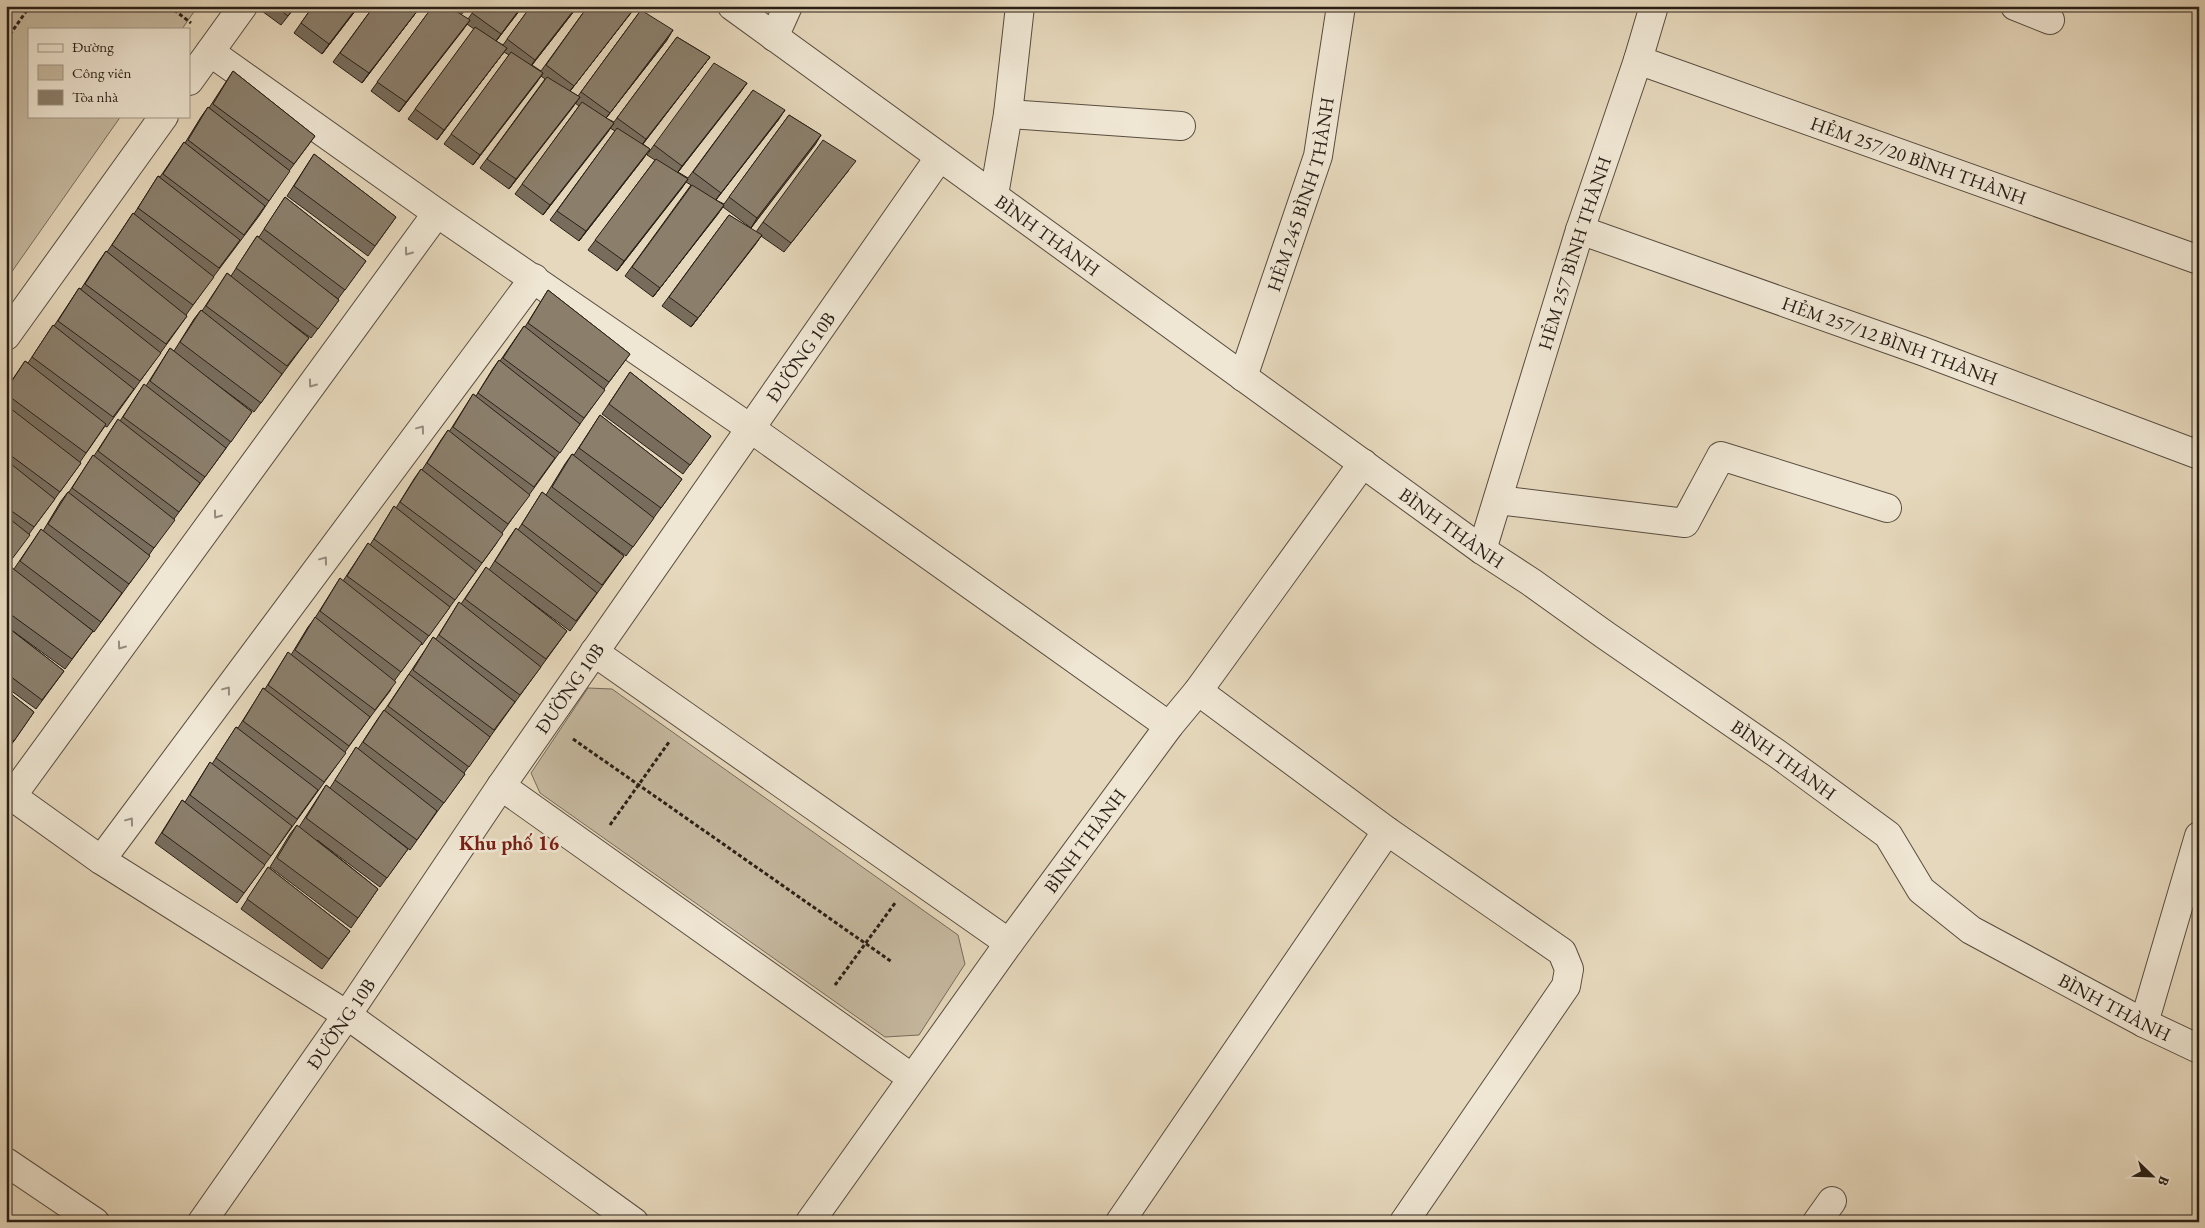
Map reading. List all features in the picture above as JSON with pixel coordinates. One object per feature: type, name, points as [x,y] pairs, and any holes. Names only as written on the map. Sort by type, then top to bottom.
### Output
[{"type":"street","points":[[190,80],[242,6]]},
{"type":"street","name":"BÌNH THÀNH","points":[[732,6],[939,158],[994,195],[1482,550],[1779,755],[1888,835],[1922,890],[1971,930],[2144,1023],[2199,1049]]},
{"type":"street","points":[[774,37],[788,6]]},
{"type":"street","points":[[994,195],[1008,114],[1020,6]]},
{"type":"street","name":"HẺM 245 BÌNH THÀNH","points":[[1243,377],[1318,156],[1341,6]]},
{"type":"street","name":"HẺM 257 BÌNH THÀNH","points":[[1482,550],[1580,230],[1638,60],[1654,6]]},
{"type":"street","points":[[2015,6],[2050,20]]},
{"type":"street","points":[[210,52],[437,213],[750,428],[1169,726]]},
{"type":"street","name":"HẺM 257/20 BÌNH THÀNH","points":[[1638,60],[2199,260]]},
{"type":"street","points":[[1008,114],[1181,126]]},
{"type":"street","points":[[6,336],[163,118]]},
{"type":"street","name":"ĐƯỜNG 10B","points":[[202,1222],[347,1015],[546,720],[939,158]]},
{"type":"street","points":[[437,213],[9,794],[101,860],[347,1015],[634,1222]]},
{"type":"street","name":"HẺM 257/12 BÌNH THÀNH","points":[[1580,230],[1912,347],[2199,455]]},
{"type":"street","points":[[101,860],[534,278]]},
{"type":"street","points":[[1498,500],[1685,523],[1721,456],[1887,508]]},
{"type":"street","name":"BÌNH THÀNH","points":[[810,1222],[1009,943],[1169,726],[1198,691],[1363,463]]},
{"type":"street","points":[[594,652],[1009,943]]},
{"type":"street","points":[[1198,691],[1388,831],[1562,952],[1569,969],[1566,986],[1415,1218]]},
{"type":"street","points":[[501,786],[912,1078]]},
{"type":"street","points":[[1120,1222],[1388,831]]},
{"type":"street","points":[[2144,1023],[2199,836]]},
{"type":"street","points":[[6,1162],[95,1222]]},
{"type":"path","points":[[6,40],[30,6]]},
{"type":"path","points":[[168,6],[196,26]]},
{"type":"path","points":[[592,850],[687,718]]},
{"type":"path","points":[[546,720],[892,962]]},
{"type":"path","points":[[817,1011],[914,877]]},
{"type":"green space","points":[[6,6],[198,6],[183,28],[28,28],[28,118],[120,118],[6,280]]},
{"type":"green space","points":[[588,688],[612,689],[958,935],[965,964],[919,1035],[885,1037],[540,793],[531,773]]},
{"type":"building","points":[[275,6],[295,6],[288,16]]},
{"type":"building","points":[[313,6],[358,6],[329,44],[301,23]]},
{"type":"building","points":[[374,6],[421,6],[369,73],[340,53]]},
{"type":"building","points":[[433,6],[448,6],[470,20],[406,102],[377,82]]},
{"type":"building","points":[[477,6],[522,6],[501,34],[472,13]]},
{"type":"building","points":[[531,6],[577,6],[535,60],[507,39]]},
{"type":"building","points":[[588,6],[636,6],[574,86],[546,65]]},
{"type":"building","points":[[641,10],[673,30],[610,113],[581,92]]},
{"type":"building","points":[[475,27],[507,48],[444,130],[415,109]]},
{"type":"building","points":[[677,37],[710,57],[646,139],[617,118]]},
{"type":"building","points":[[511,52],[543,73],[480,155],[451,134]]},
{"type":"building","points":[[714,63],[747,83],[682,166],[654,145]]},
{"type":"building","points":[[233,71],[315,136],[294,164],[213,104]]},
{"type":"building","points":[[547,77],[580,97],[516,179],[487,159]]},
{"type":"building","points":[[753,90],[785,110],[721,193],[693,172]]},
{"type":"building","points":[[582,102],[614,123],[550,205],[522,184]]},
{"type":"building","points":[[208,107],[290,171],[269,201],[188,140]]},
{"type":"building","points":[[789,115],[821,135],[757,218],[729,197]]},
{"type":"building","points":[[617,128],[650,149],[586,231],[557,211]]},
{"type":"building","points":[[823,140],[856,161],[791,243],[763,222]]},
{"type":"building","points":[[184,142],[265,206],[244,235],[163,174]]},
{"type":"building","points":[[314,154],[396,217],[375,246],[294,186]]},
{"type":"building","points":[[656,159],[688,179],[624,261],[595,240]]},
{"type":"building","points":[[158,176],[240,240],[219,268],[138,208]]},
{"type":"building","points":[[692,185],[724,205],[660,288],[632,267]]},
{"type":"building","points":[[285,197],[366,261],[345,290],[264,229]]},
{"type":"building","points":[[133,213],[214,277],[193,305],[112,245]]},
{"type":"building","points":[[729,215],[762,235],[698,318],[669,297]]},
{"type":"building","points":[[257,236],[339,300],[318,329],[236,268]]},
{"type":"building","points":[[106,251],[187,316],[166,344],[85,284]]},
{"type":"building","points":[[227,273],[309,338],[287,366],[206,306]]},
{"type":"building","points":[[79,288],[161,353],[140,381],[58,321]]},
{"type":"building","points":[[548,290],[630,354],[609,382],[528,323]]},
{"type":"building","points":[[201,310],[282,374],[261,403],[180,342]]},
{"type":"building","points":[[53,325],[134,389],[113,417],[32,357]]},
{"type":"building","points":[[524,326],[605,390],[584,418],[503,358]]},
{"type":"building","points":[[170,348],[252,412],[231,442],[150,381]]},
{"type":"building","points":[[499,360],[580,424],[560,453],[478,393]]},
{"type":"building","points":[[25,361],[106,424],[86,453],[6,394],[6,390]]},
{"type":"building","points":[[630,372],[711,436],[690,465],[609,404]]},
{"type":"building","points":[[144,384],[226,448],[205,477],[123,417]]},
{"type":"building","points":[[473,394],[555,458],[534,487],[453,427]]},
{"type":"building","points":[[6,405],[81,463],[60,492],[6,452]]},
{"type":"building","points":[[600,415],[682,479],[661,508],[579,448]]},
{"type":"building","points":[[118,419],[200,483],[179,512],[98,451]]},
{"type":"building","points":[[448,430],[530,495],[508,524],[427,463]]},
{"type":"building","points":[[572,454],[654,518],[633,547],[552,487]]},
{"type":"building","points":[[93,455],[175,520],[154,548],[72,488]]},
{"type":"building","points":[[6,460],[55,499],[34,527],[6,507]]},
{"type":"building","points":[[421,469],[503,534],[482,563],[400,502]]},
{"type":"building","points":[[68,492],[150,556],[129,584],[48,524]]},
{"type":"building","points":[[542,492],[624,556],[602,585],[522,524]]},
{"type":"building","points":[[394,506],[476,571],[455,600],[374,539]]},
{"type":"building","points":[[6,516],[30,535],[9,563],[6,561]]},
{"type":"building","points":[[516,528],[597,593],[576,621],[495,561]]},
{"type":"building","points":[[41,529],[122,593],[101,622],[20,561]]},
{"type":"building","points":[[368,543],[450,607],[429,636],[347,576]]},
{"type":"building","points":[[11,567],[93,631],[72,659],[6,611],[6,574]]},
{"type":"building","points":[[486,567],[567,631],[546,659],[465,599]]},
{"type":"building","points":[[340,578],[422,643],[401,672],[320,611]]},
{"type":"building","points":[[459,602],[541,667],[520,695],[439,635]]},
{"type":"building","points":[[315,617],[396,682],[375,710],[295,650]]},
{"type":"building","points":[[6,626],[64,671],[42,700],[6,673]]},
{"type":"building","points":[[433,637],[515,702],[494,730],[413,670]]},
{"type":"building","points":[[288,652],[370,717],[349,746],[268,685]]},
{"type":"building","points":[[409,674],[490,737],[469,767],[388,706]]},
{"type":"building","points":[[263,688],[346,753],[324,782],[243,721]]},
{"type":"building","points":[[6,690],[34,712],[14,741],[6,736]]},
{"type":"building","points":[[384,710],[465,774],[444,803],[363,742]]},
{"type":"building","points":[[236,727],[318,790],[297,819],[216,758]]},
{"type":"building","points":[[356,747],[437,811],[417,840],[335,780]]},
{"type":"building","points":[[210,762],[292,826],[271,856],[190,795]]},
{"type":"building","points":[[326,785],[408,849],[387,878],[306,818]]},
{"type":"building","points":[[182,800],[265,865],[244,893],[162,833]]},
{"type":"building","points":[[297,825],[378,889],[358,918],[277,858]]},
{"type":"building","points":[[268,867],[350,931],[329,959],[247,899]]},
{"type":"district","name":"Khu phố 16","points":[[509,843]]}]
